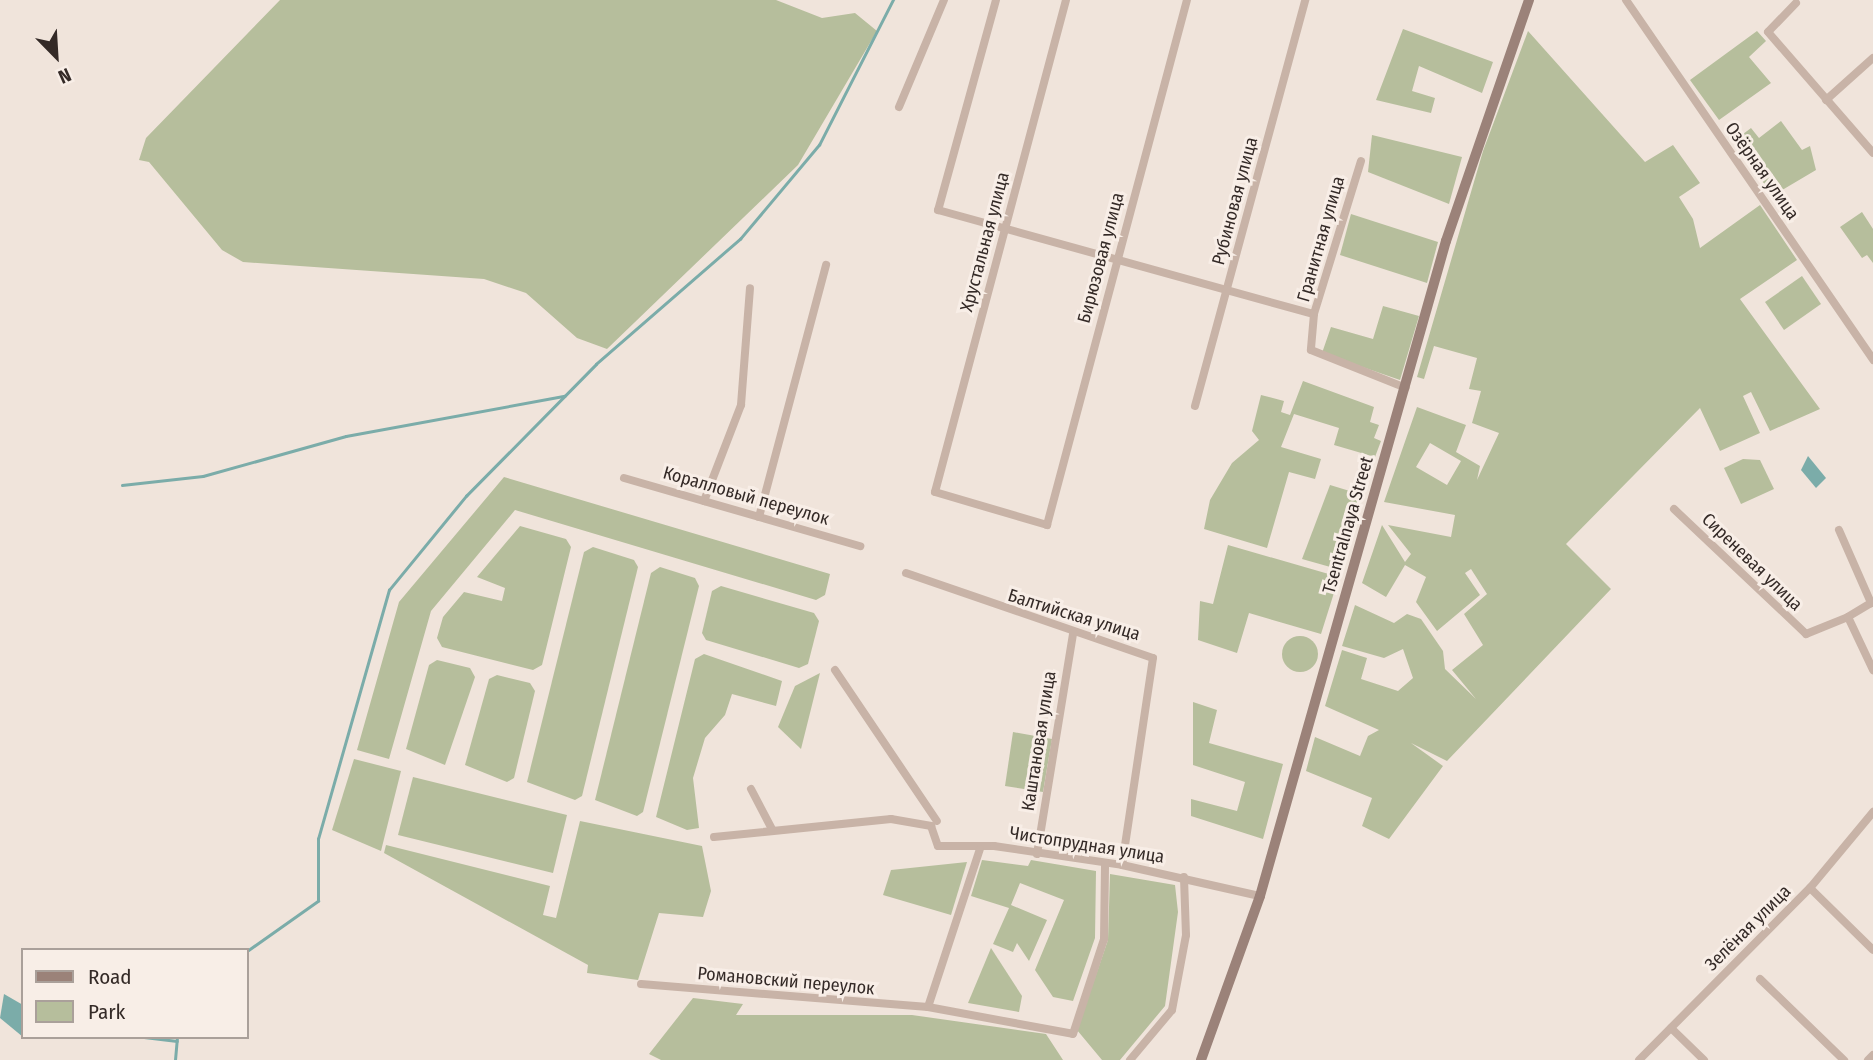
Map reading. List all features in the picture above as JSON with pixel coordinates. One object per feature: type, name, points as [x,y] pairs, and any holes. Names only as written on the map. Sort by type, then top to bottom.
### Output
[{"type":"main road","name":"Tsentralnaya Street","points":[[1201,1060],[1260,896],[1446,241],[1529,0]]},
{"type":"street","points":[[899,107],[944,0]]},
{"type":"street","points":[[996,0],[938,210],[1314,314]]},
{"type":"street","name":"Хрустальная улица","points":[[1047,525],[935,492],[1066,0]]},
{"type":"street","name":"Бирюзовая улица","points":[[1047,525],[1186,0]]},
{"type":"street","name":"Озёрная улица","points":[[1626,0],[1873,360]]},
{"type":"street","name":"Рубиновая улица","points":[[1195,406],[1305,2]]},
{"type":"street","points":[[1796,3],[1768,27],[1770,37],[1873,153]]},
{"type":"street","points":[[1826,100],[1873,58]]},
{"type":"street","name":"Гранитная улица","points":[[1361,160],[1314,314],[1315,355],[1406,388]]},
{"type":"street","points":[[759,517],[826,265]]},
{"type":"street","points":[[704,501],[741,405],[750,288]]},
{"type":"street","name":"Коралловый переулок","points":[[624,478],[860,545]]},
{"type":"street","name":"Сиреневая улица","points":[[1675,509],[1806,634],[1849,617]]},
{"type":"street","points":[[1839,530],[1871,603],[1849,617],[1873,670]]},
{"type":"street","name":"Балтийская улица","points":[[906,573],[1073,633],[1153,658],[1122,865]]},
{"type":"street","name":"Каштановая улица","points":[[1037,854],[1073,633]]},
{"type":"street","points":[[835,670],[937,821]]},
{"type":"street","points":[[751,789],[774,831]]},
{"type":"street","name":"Зелёная улица","points":[[1639,1060],[1810,888],[1873,812]]},
{"type":"street","name":"Чистопрудная улица","points":[[714,837],[891,819],[931,826],[938,846],[1037,854],[1122,865],[1260,896]]},
{"type":"street","points":[[928,1007],[980,849]]},
{"type":"street","name":"Романовский переулок","points":[[641,984],[928,1007],[1073,1034],[1104,939],[1105,863]]},
{"type":"street","points":[[1130,1060],[1172,1010],[1186,935],[1184,877]]},
{"type":"street","points":[[1810,888],[1873,950]]},
{"type":"street","points":[[1760,979],[1844,1060]]},
{"type":"street","points":[[1671,1028],[1704,1060]]},
{"type":"street","points":[[1868,1060],[1873,1055]]},
{"type":"green space","points":[[280,0],[776,0],[822,18],[855,13],[877,31],[798,165],[607,349],[577,338],[526,293],[484,279],[243,262],[222,250],[149,162],[139,160],[146,138]]},
{"type":"green space","points":[[1403,29],[1493,62],[1482,93],[1419,66],[1412,91],[1435,98],[1431,113],[1376,100]]},
{"type":"green space","points":[[1528,31],[1645,162],[1673,145],[1700,183],[1679,197],[1693,219],[1700,248],[1760,205],[1797,260],[1740,299],[1820,409],[1770,431],[1751,392],[1743,396],[1760,433],[1720,451],[1700,408],[1566,544],[1611,589],[1447,761],[1411,743],[1443,766],[1389,839],[1362,826],[1372,798],[1306,771],[1315,737],[1360,756],[1368,736],[1379,730],[1325,706],[1342,650],[1367,658],[1361,679],[1398,691],[1413,678],[1403,649],[1384,658],[1342,646],[1355,605],[1394,623],[1407,614],[1421,619],[1443,651],[1445,669],[1476,699],[1452,670],[1483,645],[1464,614],[1487,594],[1471,569],[1465,573],[1480,595],[1437,631],[1416,602],[1426,577],[1405,565],[1386,597],[1362,583],[1382,525],[1405,562],[1411,554],[1388,525],[1451,537],[1455,515],[1384,502],[1417,407],[1466,425],[1456,452],[1480,466],[1477,480],[1499,433],[1472,423],[1481,391],[1469,389],[1477,358],[1434,346],[1424,379],[1417,377],[1483,151]],"holes":[[[1430,443],[1461,461],[1447,485],[1416,467]]]},
{"type":"green space","points":[[1757,31],[1766,41],[1749,57],[1771,83],[1719,120],[1690,80]]},
{"type":"green space","points":[[1781,121],[1802,150],[1810,146],[1816,170],[1772,196],[1734,141],[1751,128],[1759,138]]},
{"type":"green space","points":[[1372,135],[1462,157],[1449,204],[1368,172]]},
{"type":"green space","points":[[1862,212],[1873,229],[1873,263],[1867,255],[1862,258],[1840,227]]},
{"type":"green space","points":[[1351,214],[1438,242],[1427,283],[1340,255]]},
{"type":"green space","points":[[1802,276],[1821,304],[1784,330],[1765,302]]},
{"type":"green space","points":[[1383,306],[1419,316],[1400,380],[1322,353],[1331,327],[1373,339]]},
{"type":"green space","points":[[1303,381],[1374,407],[1370,422],[1379,425],[1374,438],[1381,441],[1375,457],[1334,445],[1339,428],[1294,414],[1281,447],[1321,459],[1315,479],[1289,472],[1267,548],[1204,529],[1210,500],[1232,463],[1259,440],[1252,431],[1261,395],[1284,401],[1281,412],[1290,415]]},
{"type":"green space","points":[[1743,459],[1760,460],[1774,489],[1741,504],[1724,468]]},
{"type":"green space","points":[[504,477],[830,574],[825,595],[816,600],[515,510],[431,611],[389,759],[357,750],[399,602]]},
{"type":"green space","points":[[1330,485],[1363,495],[1341,570],[1302,559]]},
{"type":"green space","points":[[520,526],[566,539],[571,547],[542,665],[533,670],[442,647],[437,638],[443,617],[464,592],[502,601],[505,588],[477,577]]},
{"type":"green space","points":[[1228,545],[1339,577],[1321,634],[1249,613],[1237,653],[1198,640],[1200,601],[1213,604]]},
{"type":"green space","points":[[593,547],[634,560],[638,567],[582,796],[575,800],[527,782],[584,552]]},
{"type":"green space","points":[[660,567],[695,578],[699,586],[643,812],[637,816],[595,800],[651,573]]},
{"type":"green space","points":[[721,586],[814,613],[819,621],[808,664],[799,668],[706,640],[702,633],[712,591]]},
{"type":"green space","points":[[1300,636],[1313,641],[1318,654],[1313,667],[1300,672],[1287,667],[1282,654],[1287,641]]},
{"type":"green space","points":[[704,654],[782,681],[776,706],[732,694],[725,715],[705,738],[693,778],[699,828],[687,830],[656,817],[695,659]]},
{"type":"green space","points":[[437,660],[470,668],[475,677],[445,765],[406,749],[429,665]]},
{"type":"green space","points":[[820,673],[801,749],[778,727],[795,686]]},
{"type":"green space","points":[[497,675],[530,683],[535,691],[514,778],[507,782],[465,765],[489,679]]},
{"type":"green space","points":[[1193,702],[1217,710],[1209,743],[1283,764],[1263,839],[1191,816],[1191,799],[1237,811],[1245,782],[1193,765]]},
{"type":"green space","points":[[1013,732],[1052,739],[1043,792],[1005,786]]},
{"type":"green space","points":[[354,759],[401,771],[381,851],[332,830]]},
{"type":"green space","points":[[413,777],[567,815],[553,873],[398,835]]},
{"type":"green space","points":[[580,821],[702,846],[711,891],[703,917],[659,913],[638,980],[587,973],[588,965],[384,853],[386,845],[550,886],[543,915],[556,918]]},
{"type":"green space","points":[[982,860],[1028,866],[1031,860],[1096,871],[1095,938],[1073,1001],[1053,997],[1035,970],[1064,900],[1020,883],[1011,905],[1047,920],[1029,961],[1017,943],[1013,952],[993,944],[1009,908],[971,896]]},
{"type":"green space","points":[[967,862],[951,915],[883,895],[891,870]]},
{"type":"green space","points":[[1110,874],[1175,885],[1178,912],[1165,1006],[1120,1060],[1102,1060],[1077,1030],[1108,940]]},
{"type":"green space","points":[[991,948],[1022,996],[1019,1012],[968,1003]]},
{"type":"green space","points":[[693,998],[743,1004],[736,1015],[912,1015],[1046,1034],[1063,1060],[661,1060],[649,1054]]},
{"type":"water","points":[[1808,456],[1826,478],[1816,488],[1801,470]]},
{"type":"water","points":[[4,994],[21,1004],[21,1035],[0,1018]]},
{"type":"waterway","points":[[248,950],[318,901],[318,839],[389,590],[466,496],[596,364],[740,239],[819,145],[893,0]]},
{"type":"waterway","points":[[122,485],[203,476],[346,436],[564,396]]},
{"type":"waterway","points":[[160,1039],[177,1041]]},
{"type":"waterway","points":[[175,1060],[177,1039]]}]
